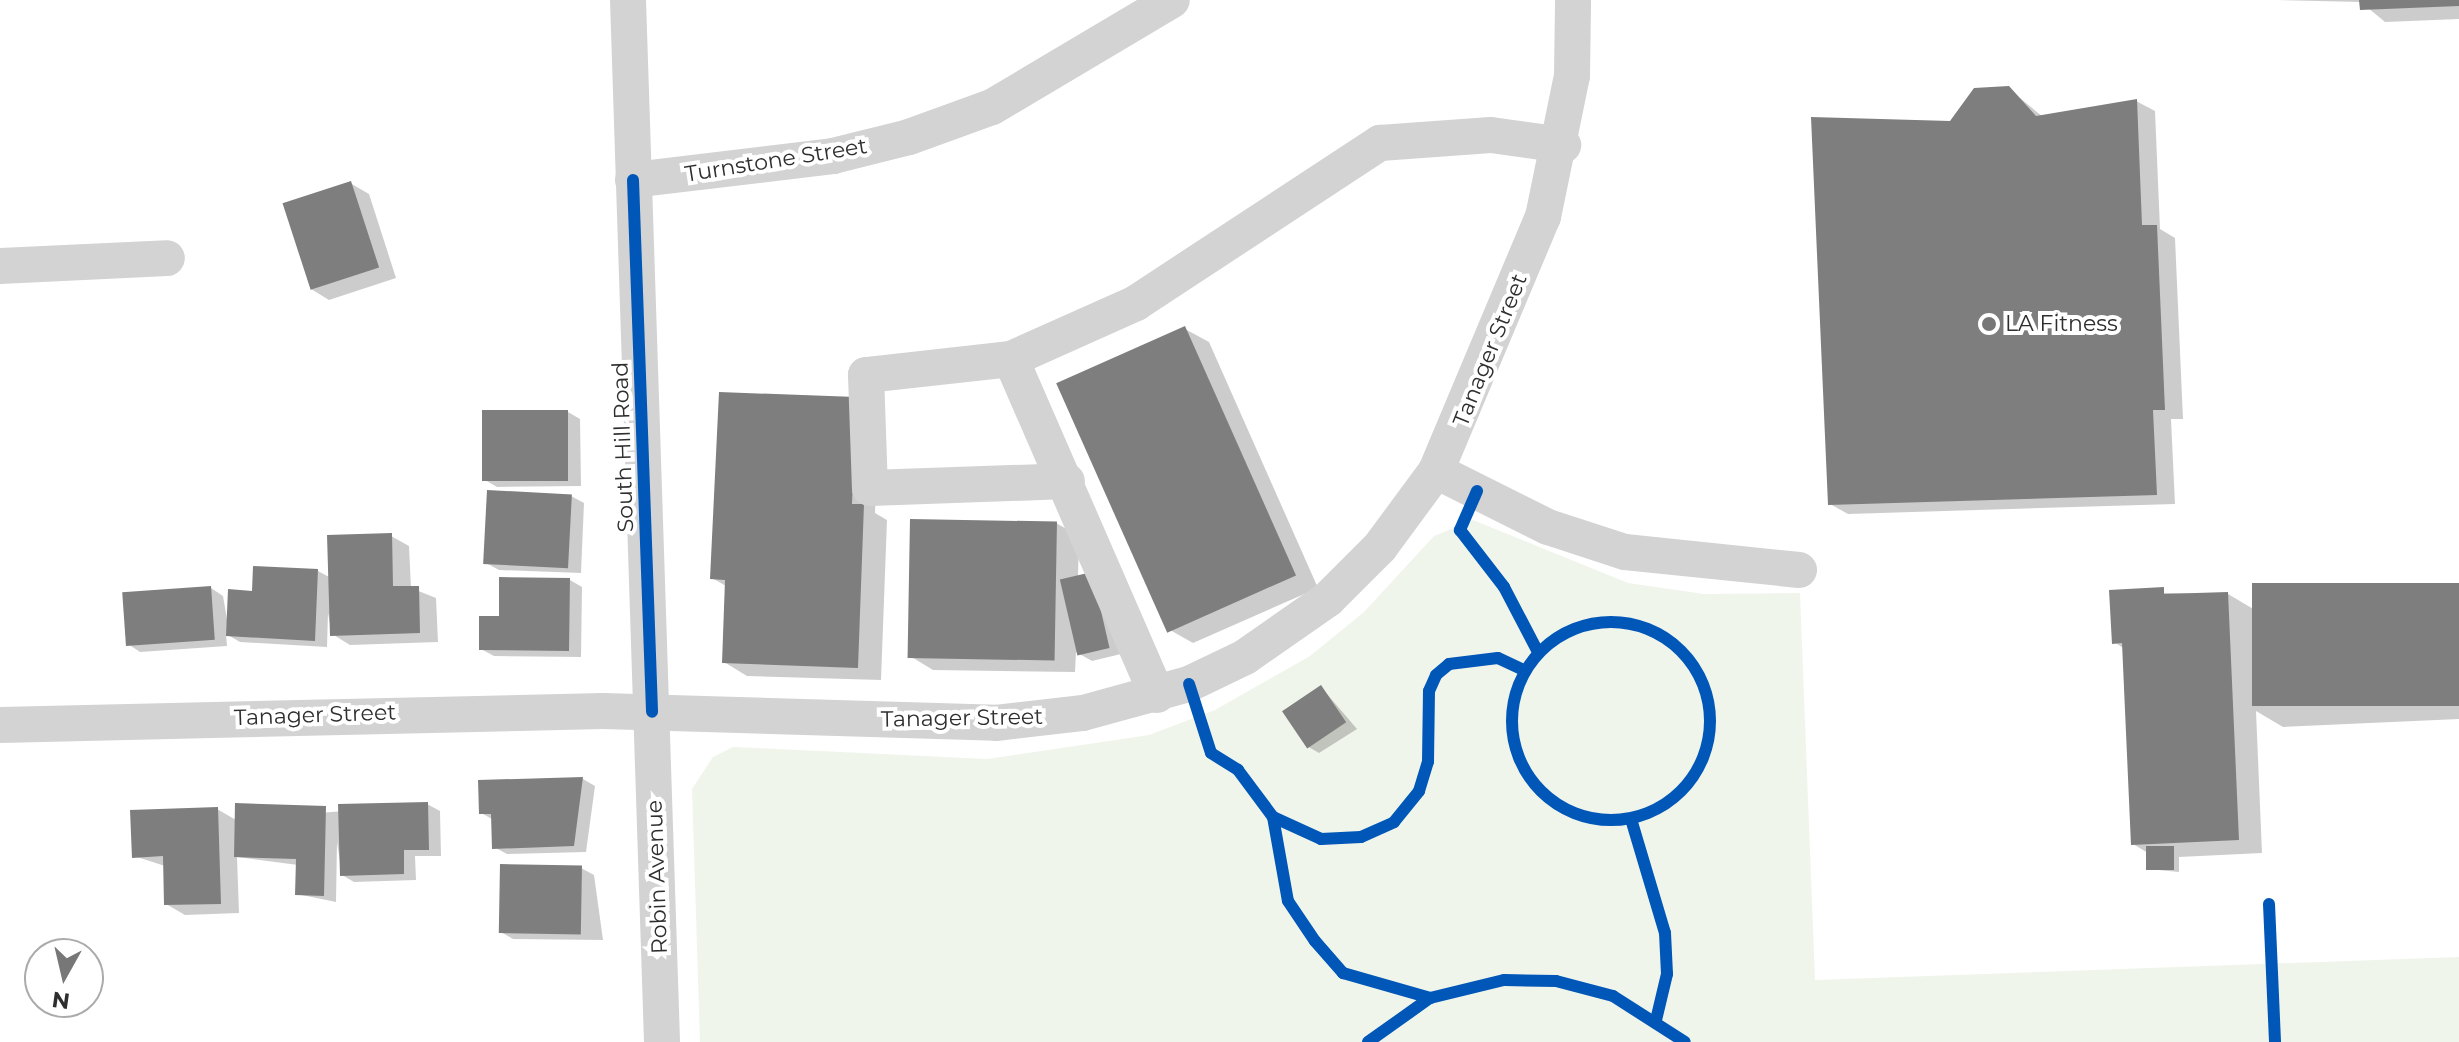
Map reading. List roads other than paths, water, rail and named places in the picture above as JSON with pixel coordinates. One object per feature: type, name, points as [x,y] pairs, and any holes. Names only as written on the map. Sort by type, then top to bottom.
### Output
[{"type":"street","name":"South Hill Road","points":[[628,0],[652,712]]},
{"type":"street","name":"Turnstone Street","points":[[633,180],[833,156],[909,137],[1054,75],[1172,0]]},
{"type":"street","name":"Tanager Street","points":[[0,725],[652,712],[996,723],[1083,713],[1157,695],[1245,657],[1328,599],[1380,547],[1436,471],[1504,322],[1563,145],[1573,0]]},
{"type":"street","points":[[1067,481],[870,488],[866,375],[1011,359],[1136,303],[1380,143],[1491,135],[1563,145]]},
{"type":"street","points":[[0,266],[167,258]]},
{"type":"street","points":[[1011,359],[1067,481],[1157,695]]},
{"type":"street","points":[[1436,471],[1548,527],[1625,552],[1799,570]]},
{"type":"street","name":"Robin Avenue","points":[[652,712],[662,1042]]},
{"type":"place","name":"LA Fitness","points":[[1989,324]]}]
